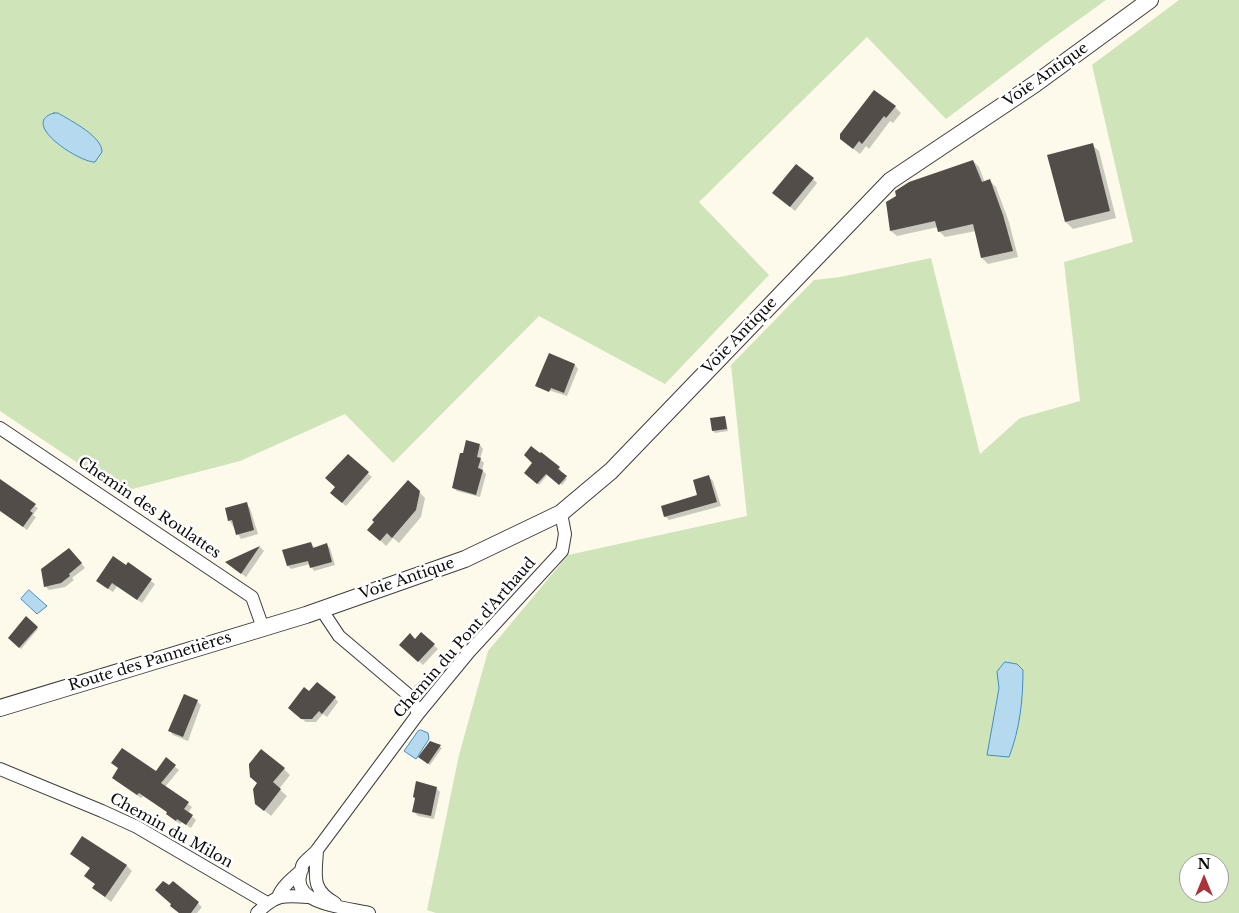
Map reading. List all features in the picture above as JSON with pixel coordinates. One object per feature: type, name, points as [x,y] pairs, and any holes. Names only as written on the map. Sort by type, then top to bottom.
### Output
[{"type":"street","name":"Voie Antique","points":[[300,616],[464,559],[561,513],[611,471],[890,181],[1035,84],[1150,0]]},
{"type":"street","name":"Chemin des Roulattes","points":[[0,428],[252,597],[263,628]]},
{"type":"street","name":"Chemin du Pont d'Arthaud","points":[[317,850],[418,714],[470,652],[562,551],[565,534],[561,513]]},
{"type":"street","points":[[321,610],[339,636],[411,696],[418,714]]},
{"type":"street","name":"Route des Pannetières","points":[[0,708],[300,616]]},
{"type":"street","name":"Chemin du Milon","points":[[0,769],[137,827],[272,900]]},
{"type":"street","points":[[309,898],[299,881],[303,865],[317,850]]},
{"type":"street","points":[[317,850],[316,884],[325,898],[342,907]]},
{"type":"street","points":[[257,913],[302,870]]},
{"type":"street","points":[[272,900],[309,898],[369,913]]},
{"type":"green space","points":[[0,0],[1106,0],[946,119],[867,37],[699,202],[769,275],[665,384],[539,316],[393,463],[345,414],[240,461],[121,492],[0,411]]},
{"type":"green space","points":[[1179,0],[1239,0],[1239,913],[436,913],[427,910],[459,755],[488,651],[568,555],[747,516],[731,365],[814,280],[840,277],[931,258],[980,454],[1020,418],[1080,401],[1064,262],[1133,242],[1092,65]]},
{"type":"water","points":[[58,113],[78,125],[97,140],[102,152],[95,162],[87,161],[66,150],[47,133],[43,125],[45,118]]},
{"type":"water","points":[[29,590],[47,606],[37,614],[21,599]]},
{"type":"water","points":[[1005,662],[1017,664],[1023,670],[1020,714],[1016,736],[1009,757],[987,755],[999,688],[997,672]]},
{"type":"water","points":[[421,730],[428,733],[429,739],[416,759],[404,751],[418,731]]},
{"type":"building","points":[[874,90],[896,106],[886,118],[884,116],[862,144],[859,141],[853,149],[840,139],[840,134]]},
{"type":"building","points":[[1093,143],[1110,211],[1065,222],[1047,155]]},
{"type":"building","points":[[973,160],[982,182],[990,179],[1013,251],[981,258],[973,224],[938,232],[935,221],[890,231],[886,202],[896,196],[895,191],[909,182]]},
{"type":"building","points":[[796,164],[814,178],[790,207],[772,193]]},
{"type":"building","points":[[549,353],[575,364],[564,393],[551,388],[549,392],[535,386]]},
{"type":"building","points":[[725,416],[727,429],[712,431],[710,418]]},
{"type":"building","points":[[466,440],[480,444],[477,457],[481,458],[478,468],[483,470],[476,495],[452,488],[460,453],[463,453]]},
{"type":"building","points":[[531,446],[560,467],[558,469],[567,476],[559,485],[546,474],[537,484],[524,473],[532,463],[524,455]]},
{"type":"building","points":[[348,454],[369,472],[342,503],[330,493],[335,487],[325,478]]},
{"type":"building","points":[[709,475],[717,502],[664,517],[661,506],[697,495],[693,480]]},
{"type":"building","points":[[0,479],[36,504],[30,511],[33,513],[23,527],[0,511]]},
{"type":"building","points":[[408,480],[420,491],[416,510],[392,538],[387,533],[380,541],[367,530],[374,522],[372,520]]},
{"type":"building","points":[[247,502],[254,530],[236,535],[232,520],[228,521],[225,508]]},
{"type":"building","points":[[311,542],[313,548],[327,543],[332,562],[310,568],[308,561],[287,566],[282,550]]},
{"type":"building","points":[[260,546],[241,574],[225,562]]},
{"type":"building","points":[[69,548],[82,563],[61,583],[44,587],[41,569]]},
{"type":"building","points":[[113,556],[126,565],[128,562],[152,579],[137,600],[112,583],[108,589],[96,581]]},
{"type":"building","points":[[26,616],[38,627],[19,648],[8,638]]},
{"type":"building","points":[[421,632],[435,644],[418,662],[399,645],[410,633],[415,639]]},
{"type":"building","points":[[423,678],[432,685],[423,695],[414,687]]},
{"type":"building","points":[[317,682],[336,697],[322,714],[319,711],[312,719],[301,719],[288,708],[304,687],[309,691]]},
{"type":"building","points":[[184,694],[198,700],[183,737],[168,731]]},
{"type":"building","points":[[430,741],[441,745],[428,764],[418,757]]},
{"type":"building","points":[[122,748],[156,771],[166,757],[176,765],[161,783],[189,802],[184,809],[193,815],[186,825],[177,819],[176,821],[166,814],[167,812],[139,793],[137,795],[112,778],[118,768],[111,763]]},
{"type":"building","points":[[261,749],[285,768],[273,782],[281,789],[264,811],[255,804],[253,789],[257,783],[250,777],[249,766]]},
{"type":"building","points":[[416,781],[437,787],[431,816],[412,812]]},
{"type":"building","points":[[82,836],[127,865],[105,897],[92,888],[95,884],[84,876],[90,868],[70,854]]},
{"type":"building","points":[[163,881],[169,885],[173,881],[199,902],[191,913],[179,913],[155,890]]}]
